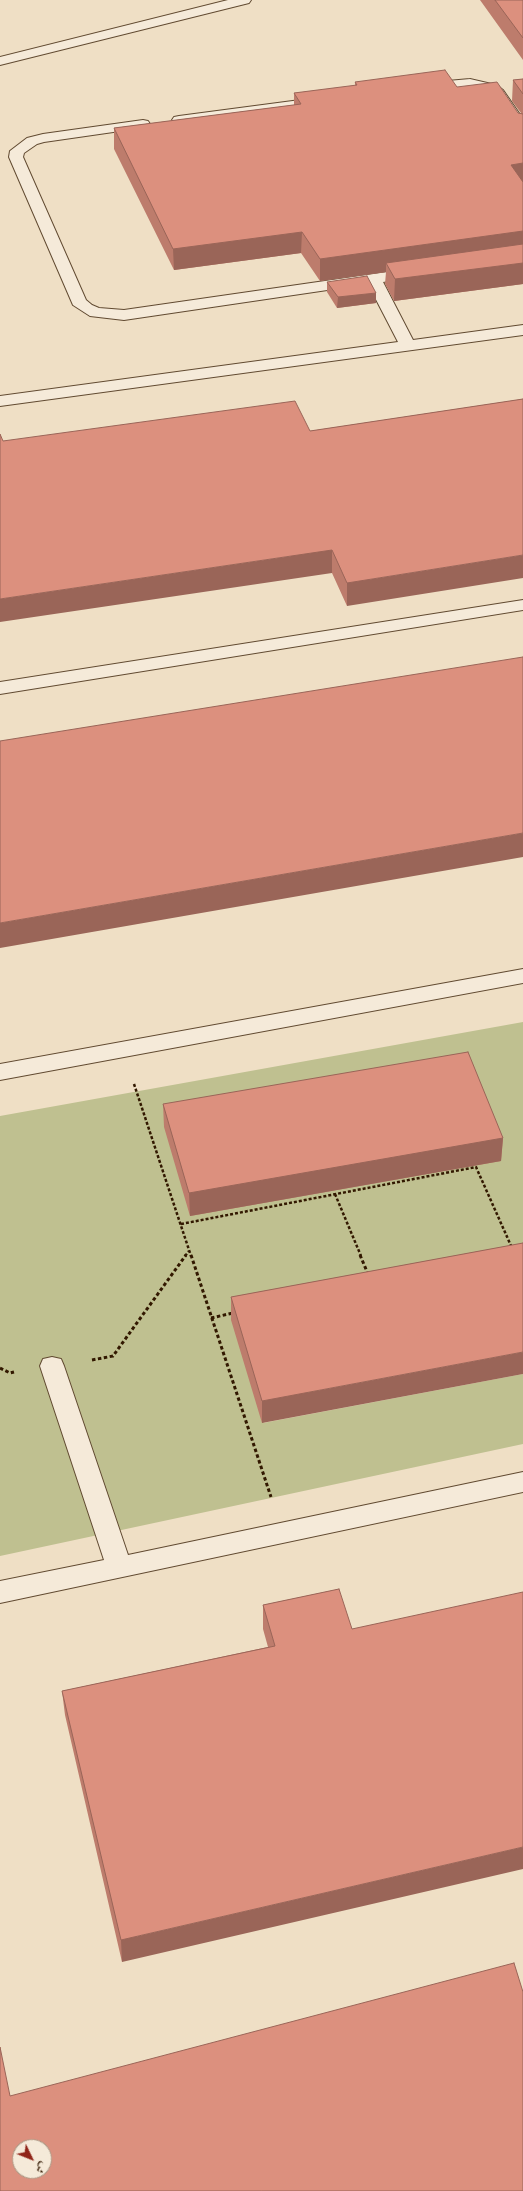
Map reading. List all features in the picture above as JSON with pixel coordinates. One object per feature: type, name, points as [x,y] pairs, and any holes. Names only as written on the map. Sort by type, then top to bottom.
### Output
[{"type":"lane","points":[[0,61],[244,0]]},
{"type":"lane","points":[[410,89],[457,83],[482,85],[498,93],[523,130]]},
{"type":"lane","points":[[340,98],[43,138],[32,141],[17,151],[16,157],[79,302],[86,308],[96,313],[124,315],[428,272]]},
{"type":"lane","points":[[373,279],[408,346]]},
{"type":"lane","points":[[0,401],[523,330]]},
{"type":"lane","points":[[0,688],[523,605]]},
{"type":"lane","points":[[0,1072],[523,976]]},
{"type":"lane","points":[[52,1366],[119,1567]]},
{"type":"lane","points":[[0,1592],[523,1482]]},
{"type":"path","points":[[122,1049],[282,1533]]},
{"type":"path","points":[[181,1224],[476,1167],[515,1254]]},
{"type":"path","points":[[335,1194],[370,1277]]},
{"type":"path","points":[[0,1368],[10,1373],[114,1356],[190,1251]]},
{"type":"path","points":[[211,1318],[234,1313]]},
{"type":"green space","points":[[523,1022],[523,1266],[263,1423],[523,1374],[523,1444],[0,1556],[0,1116]]},
{"type":"building","points":[[495,0],[523,0],[523,38]]},
{"type":"building","points":[[445,70],[457,87],[497,82],[518,113],[523,114],[523,163],[511,165],[523,182],[523,231],[320,259],[302,232],[173,249],[114,128],[301,104],[294,93],[357,85],[355,82]]},
{"type":"building","points":[[523,79],[523,94],[513,80]]},
{"type":"building","points":[[523,244],[523,263],[395,279],[386,263]]},
{"type":"building","points":[[367,276],[376,293],[338,297],[327,282]]},
{"type":"building","points":[[523,399],[523,555],[347,583],[332,550],[0,599],[0,434],[3,441],[295,401],[310,431]]},
{"type":"building","points":[[523,657],[523,833],[0,923],[0,741]]},
{"type":"building","points":[[468,1052],[503,1138],[189,1193],[163,1104]]},
{"type":"building","points":[[523,1243],[523,1352],[262,1401],[231,1297]]},
{"type":"building","points":[[339,1589],[352,1629],[523,1592],[523,1847],[121,1940],[62,1691],[275,1646],[263,1605]]},
{"type":"building","points":[[514,1963],[523,1992],[523,2191],[0,2191],[0,2047],[10,2096]]}]
